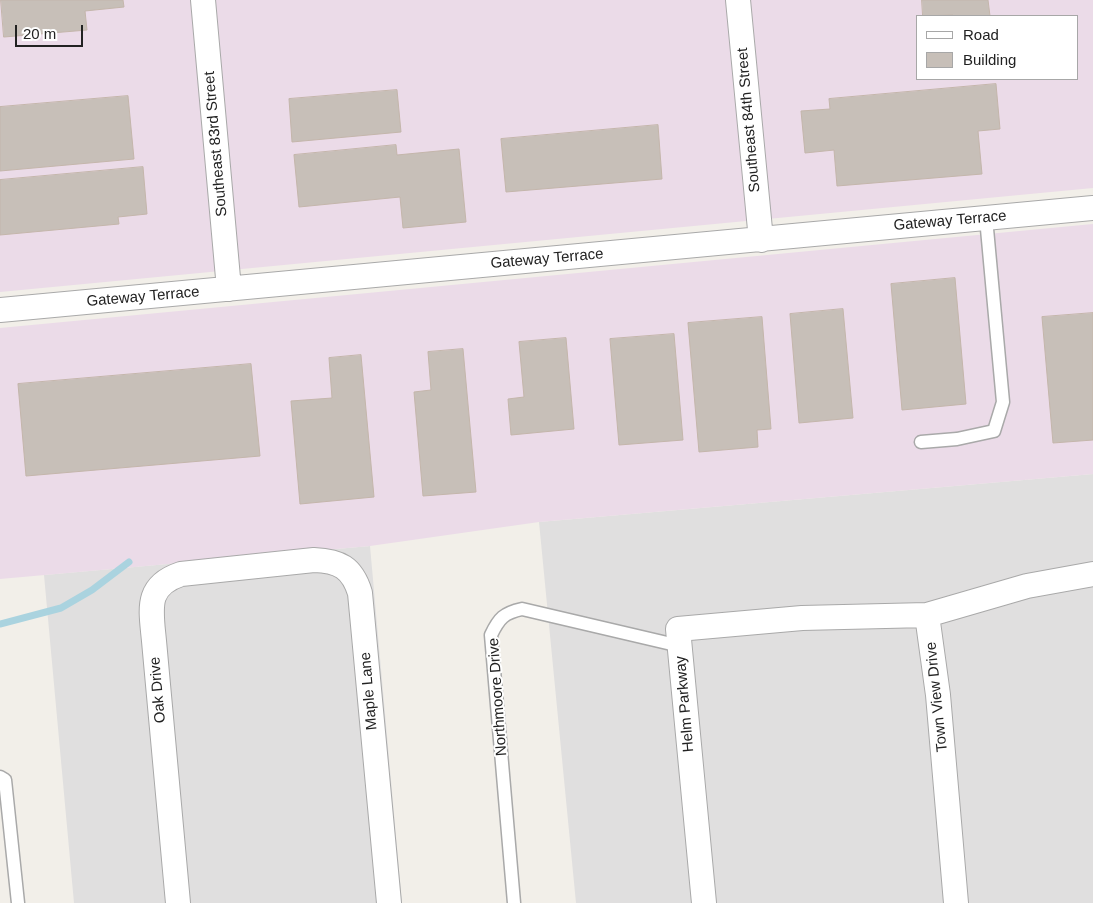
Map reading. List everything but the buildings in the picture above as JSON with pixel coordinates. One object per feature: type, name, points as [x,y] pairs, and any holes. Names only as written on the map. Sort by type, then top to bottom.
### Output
[{"type":"street","name":"Southeast 83rd Street","points":[[202,0],[229,289]]},
{"type":"street","name":"Southeast 84th Street","points":[[738,0],[760,240]]},
{"type":"street","name":"Gateway Terrace","points":[[0,310],[1093,208]]},
{"type":"street","name":"Maple Lane","points":[[264,566],[328,560],[342,564],[356,582],[360,592],[389,903]]},
{"type":"street","name":"Oak Drive","points":[[178,903],[154,641],[152,599],[158,587],[168,579],[181,574],[264,566]]},
{"type":"street","points":[[927,615],[1027,586],[1093,574]]},
{"type":"street","name":"Helm Parkway","points":[[704,903],[678,629],[802,618],[927,615]]},
{"type":"street","name":"Town View Drive","points":[[927,615],[938,695],[956,903]]},
{"type":"lane","points":[[921,442],[957,439],[994,431],[1003,402],[986,218]]},
{"type":"lane","name":"Northmoore Drive","points":[[514,903],[492,635],[497,621],[509,612],[522,609],[680,646]]},
{"type":"lane","points":[[0,777],[4,780],[18,903]]},
{"type":"shaded area","points":[[0,0],[1093,0],[1093,188],[0,292]]},
{"type":"shaded area","points":[[1093,224],[1093,474],[539,522],[370,546],[0,579],[0,328]]},
{"type":"shaded area","points":[[1093,474],[1093,903],[576,903],[539,522]]},
{"type":"shaded area","points":[[370,546],[402,903],[74,903],[44,575]]},
{"type":"waterway","points":[[0,624],[61,608],[92,590],[129,562]]}]
